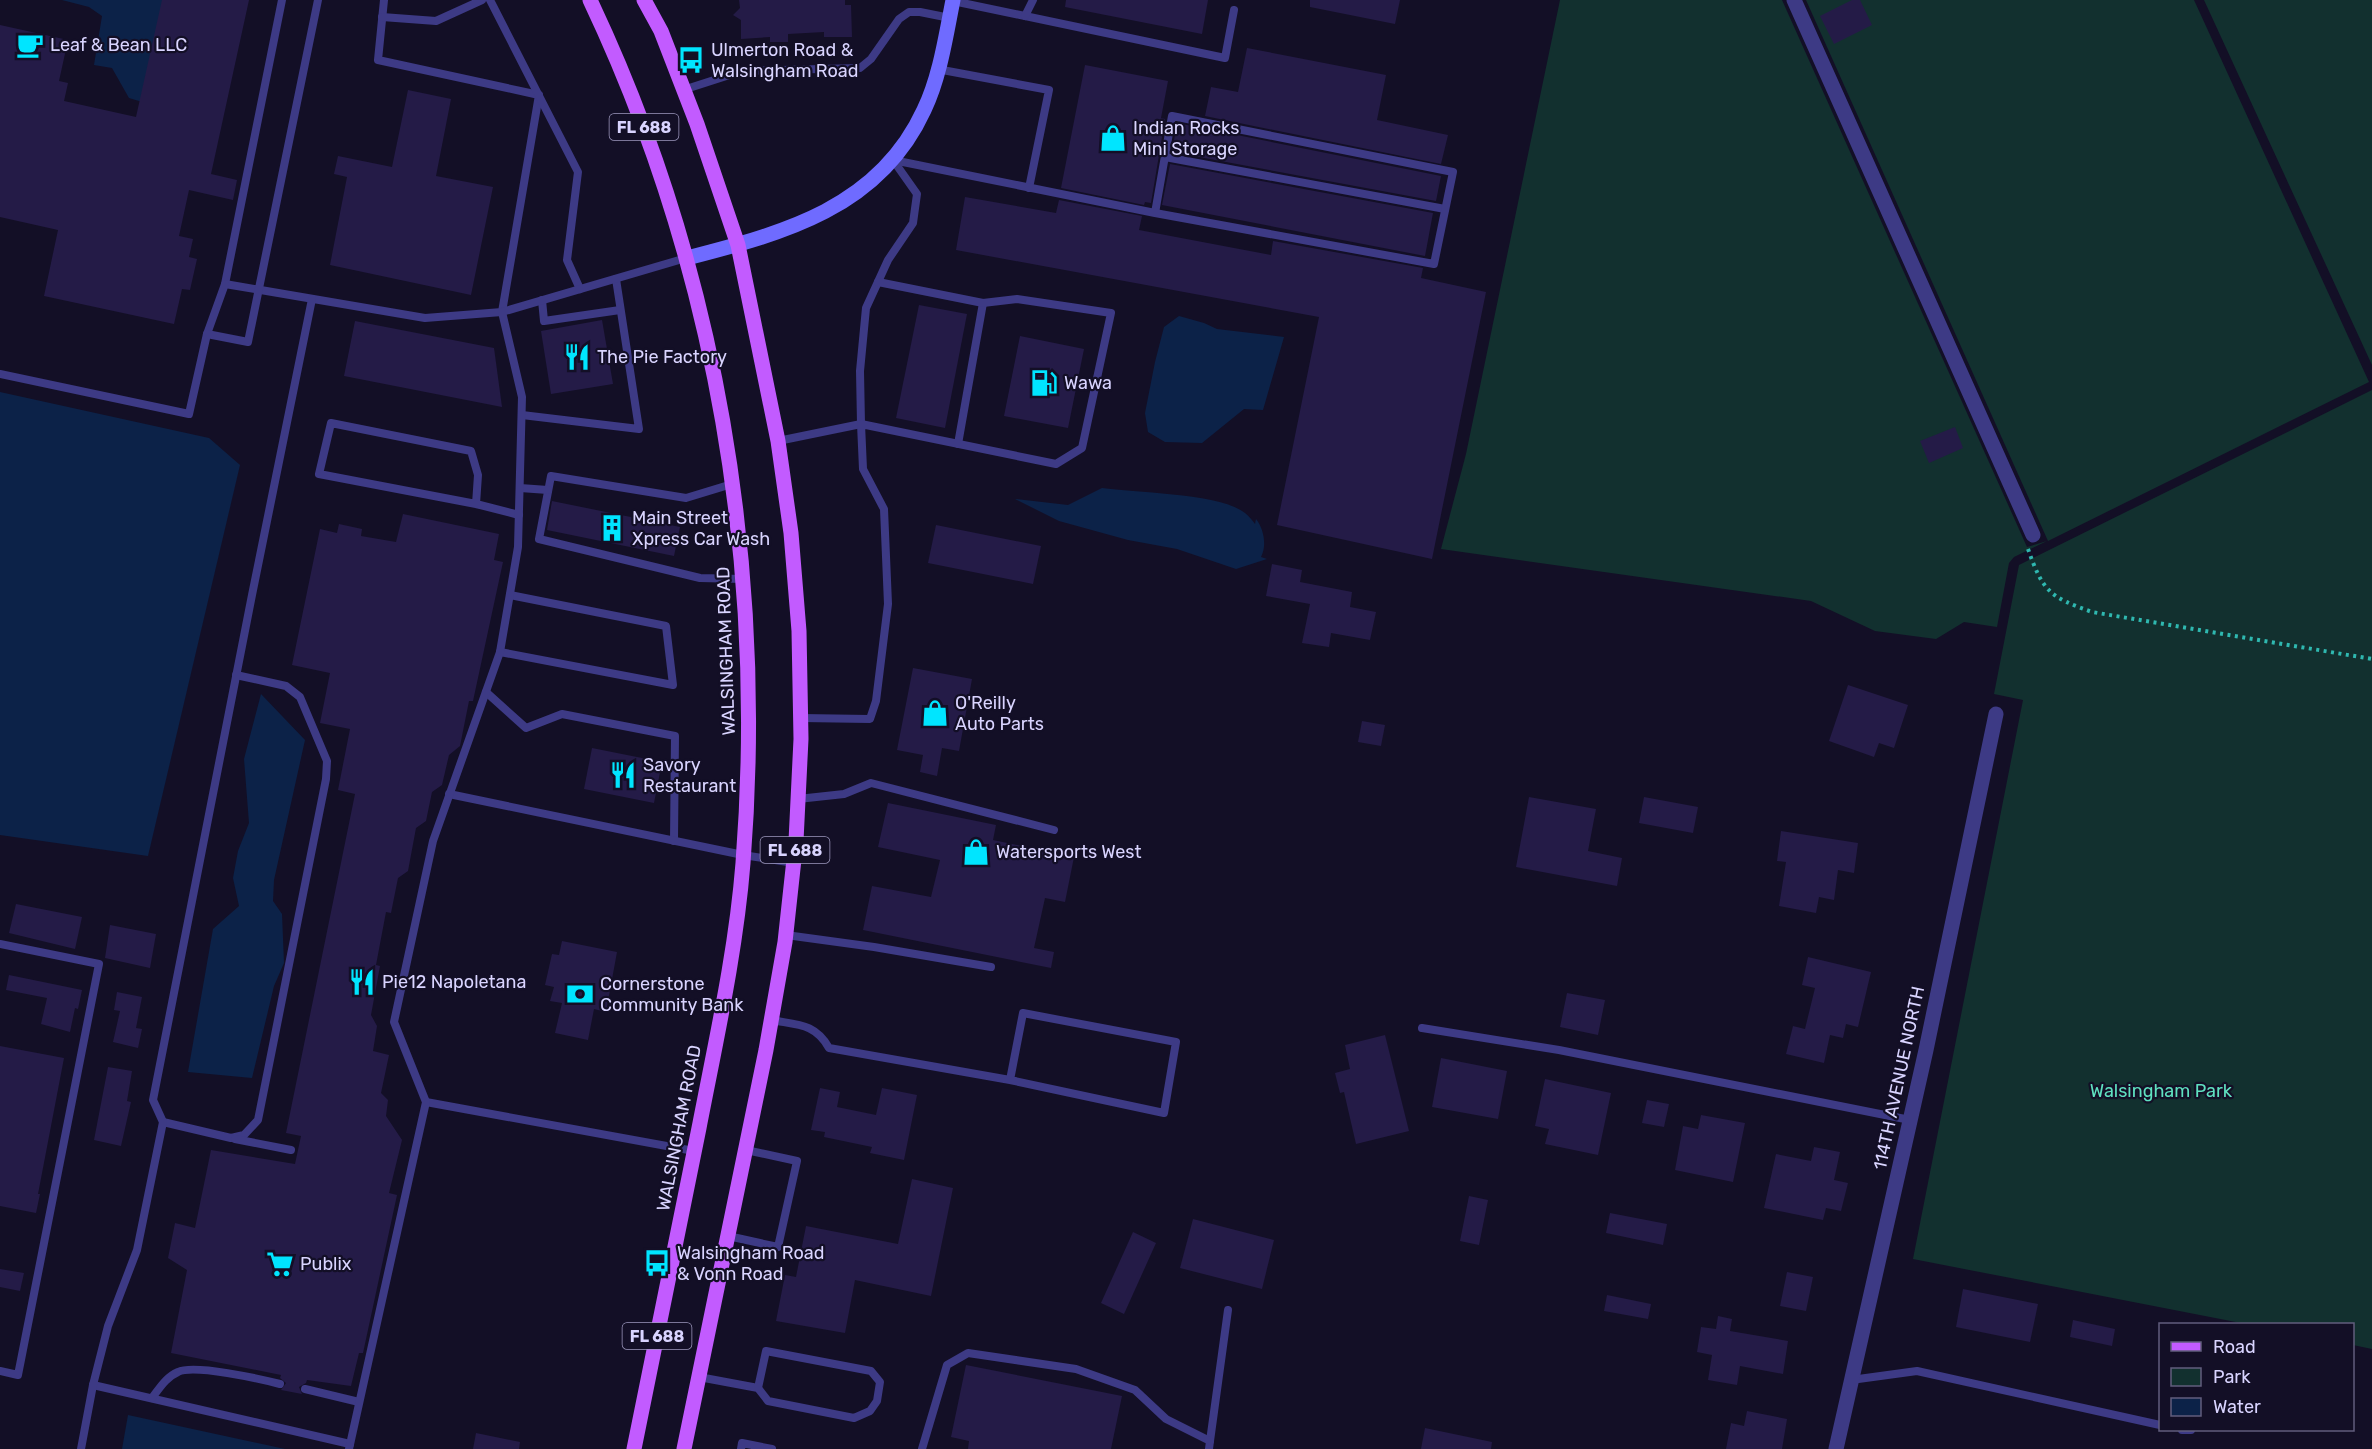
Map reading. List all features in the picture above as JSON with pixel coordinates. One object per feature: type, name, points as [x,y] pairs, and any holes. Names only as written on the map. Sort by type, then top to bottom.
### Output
[{"type":"main road","name":"FL 688","points":[[590,0],[644,128],[687,258]]},
{"type":"main road","name":"FL 688","points":[[644,0],[661,31],[738,245],[778,441],[791,533],[799,631],[801,718],[798,799],[786,935],[746,1150],[684,1449]]},
{"type":"main road","name":"WALSINGHAM ROAD","points":[[634,1449],[733,948],[743,855],[749,760],[750,670],[744,579],[732,484],[713,366],[687,258]]},
{"type":"street","points":[[1794,0],[2033,535]]},
{"type":"street","points":[[687,258],[738,245],[830,211],[870,184],[902,151],[925,109],[953,1]]},
{"type":"street","name":"114TH AVENUE NORTH","points":[[1836,1449],[1910,1120],[1996,714]]},
{"type":"lane","points":[[0,374],[189,414],[207,334],[225,284],[282,0]]},
{"type":"lane","points":[[207,334],[248,342],[318,0]]},
{"type":"lane","points":[[384,0],[378,60],[539,94]]},
{"type":"lane","points":[[382,17],[436,21],[482,0]]},
{"type":"lane","points":[[490,0],[578,172],[567,260],[580,289]]},
{"type":"lane","points":[[1025,16],[1033,0]]},
{"type":"lane","points":[[953,1],[1225,58],[1234,10]]},
{"type":"lane","points":[[683,90],[742,71],[860,68],[871,59],[899,19],[909,12],[950,18]]},
{"type":"lane","points":[[937,69],[1048,90],[1029,188]]},
{"type":"lane","points":[[93,1384],[349,1447],[426,1102],[394,1022],[433,841],[500,652],[518,547],[522,397],[502,312],[539,94]]},
{"type":"lane","points":[[893,160],[1155,213],[1434,264],[1453,172],[1172,116],[1155,213]]},
{"type":"lane","points":[[1164,157],[1445,209]]},
{"type":"lane","points":[[801,718],[870,719],[876,701],[888,604],[885,509],[863,469],[860,371],[866,308],[888,260],[913,223],[917,194],[893,160]]},
{"type":"lane","points":[[225,284],[425,318],[502,312],[687,258]]},
{"type":"lane","points":[[522,415],[639,429],[616,279]]},
{"type":"lane","points":[[778,441],[861,424],[1056,464],[1082,448],[1111,313],[1017,299],[983,303],[878,282]]},
{"type":"lane","points":[[81,1449],[93,1384],[108,1326],[137,1250],[163,1122],[153,1100],[312,299]]},
{"type":"lane","points":[[542,300],[544,321],[620,310]]},
{"type":"lane","points":[[958,444],[983,303]]},
{"type":"lane","points":[[476,504],[478,475],[471,452],[331,423],[319,474],[476,504],[519,515]]},
{"type":"lane","points":[[732,484],[686,498],[551,476],[539,539],[700,579],[744,579]]},
{"type":"lane","points":[[520,488],[548,490]]},
{"type":"lane","points":[[500,652],[673,685],[666,626],[510,595]]},
{"type":"lane","points":[[231,1138],[244,1135],[258,1120],[324,791],[327,761],[300,697],[286,686],[236,675]]},
{"type":"lane","points":[[486,692],[526,728],[562,714],[675,736],[674,841]]},
{"type":"lane","points":[[798,799],[844,794],[871,783],[1054,830]]},
{"type":"lane","points":[[449,794],[743,855],[794,863]]},
{"type":"lane","points":[[786,935],[991,967]]},
{"type":"lane","points":[[0,944],[99,964],[18,1375],[0,1371]]},
{"type":"lane","points":[[771,1020],[813,1028],[824,1038],[829,1048],[1010,1080],[1164,1113],[1176,1042],[1023,1013],[1010,1080]]},
{"type":"lane","points":[[1422,1028],[1559,1050],[1910,1120]]},
{"type":"lane","points":[[426,1102],[694,1150]]},
{"type":"lane","points":[[163,1122],[291,1150]]},
{"type":"lane","points":[[728,1236],[778,1247],[797,1161],[746,1150]]},
{"type":"lane","points":[[922,1449],[947,1365],[968,1353],[1076,1370],[1134,1390],[1166,1419],[1210,1445],[1228,1310]]},
{"type":"lane","points":[[699,1377],[758,1388],[768,1401],[854,1418],[870,1411],[877,1401],[880,1382],[871,1371],[766,1351],[758,1388]]},
{"type":"lane","points":[[152,1398],[167,1379],[180,1370],[236,1374],[280,1384]]},
{"type":"lane","points":[[1851,1380],[1917,1371],[2159,1425]]},
{"type":"lane","points":[[305,1389],[359,1402]]},
{"type":"lane","points":[[741,1449],[742,1443],[772,1449]]},
{"type":"path","points":[[2033,535],[2027,546],[2038,579],[2061,600],[2092,612],[2372,659]]},
{"type":"green space","points":[[1560,0],[1782,0],[2027,547],[2047,541],[2014,557],[2009,563],[1997,627],[1964,622],[1936,639],[1875,631],[1811,601],[1441,549],[1466,454]]},
{"type":"green space","points":[[1806,0],[2194,0],[2369,382],[2048,541]]},
{"type":"green space","points":[[2204,0],[2372,0],[2372,365]]},
{"type":"green space","name":"Walsingham Park","points":[[2372,390],[2372,1349],[2354,1345],[2354,1323],[2241,1323],[1913,1259],[2023,700],[1994,694],[2019,565]]},
{"type":"water","points":[[62,0],[168,0],[149,104],[129,98],[112,68],[94,65],[102,16],[89,7]]},
{"type":"water","points":[[1179,316],[1217,329],[1284,337],[1263,410],[1244,409],[1202,443],[1165,442],[1148,432],[1145,413],[1164,327]]},
{"type":"water","points":[[0,392],[209,438],[240,465],[148,856],[0,835]]},
{"type":"water","points":[[1102,488],[1177,495],[1217,501],[1233,506],[1245,513],[1255,524],[1256,519],[1259,523],[1264,543],[1261,557],[1267,559],[1236,569],[1177,549],[1128,540],[1059,521],[1015,499],[1068,505]]},
{"type":"water","points":[[261,694],[305,740],[274,880],[273,901],[282,914],[284,963],[274,986],[252,1078],[188,1072],[213,929],[239,906],[233,878],[238,851],[249,823],[244,759]]},
{"type":"water","points":[[128,1415],[285,1449],[122,1449]]},
{"type":"building","points":[[162,0],[249,0],[211,174],[237,180],[233,200],[189,190],[179,236],[193,239],[189,257],[197,259],[190,290],[182,289],[174,324],[44,296],[58,230],[0,217],[0,25],[68,40],[59,81],[68,83],[64,101],[136,117]]},
{"type":"building","points":[[739,0],[845,0],[845,5],[851,5],[852,37],[824,37],[824,32],[788,34],[788,42],[770,42],[770,37],[741,39],[741,20],[733,15],[740,8]]},
{"type":"building","points":[[1066,0],[1208,0],[1202,34],[1065,7]]},
{"type":"building","points":[[1310,0],[1400,0],[1395,24],[1310,7]]},
{"type":"building","points":[[1852,0],[1860,0],[1872,25],[1834,44],[1820,16]]},
{"type":"building","points":[[1247,48],[1386,75],[1377,120],[1448,135],[1441,164],[1205,116],[1211,87],[1238,92]]},
{"type":"building","points":[[1085,65],[1168,81],[1161,118],[1165,119],[1151,203],[1145,202],[1144,205],[1061,188]]},
{"type":"building","points":[[408,90],[451,99],[436,176],[493,187],[471,295],[330,265],[347,177],[334,174],[338,156],[392,167]]},
{"type":"building","points":[[1177,123],[1441,176],[1436,201],[1172,152]]},
{"type":"building","points":[[1170,164],[1433,213],[1425,256],[1162,205]]},
{"type":"building","points":[[965,197],[1056,213],[1059,200],[1142,216],[1139,230],[1271,255],[1273,241],[1423,268],[1421,278],[1486,292],[1432,559],[1277,525],[1319,317],[956,250]]},
{"type":"building","points":[[919,305],[967,314],[945,428],[896,418]]},
{"type":"building","name":"The Pie Factory","points":[[602,320],[613,384],[551,394],[541,331]]},
{"type":"building","points":[[355,321],[494,348],[502,407],[344,376]]},
{"type":"building","name":"Wawa","points":[[1020,336],[1084,349],[1068,428],[1004,416]]},
{"type":"building","points":[[1955,427],[1963,448],[1929,463],[1920,441]]},
{"type":"building","name":"Main Street Xpress Car Wash","points":[[552,501],[680,527],[674,556],[547,530]]},
{"type":"building","points":[[403,514],[499,534],[494,560],[503,562],[473,701],[469,701],[460,746],[449,755],[442,785],[432,792],[426,821],[416,828],[408,871],[398,878],[391,913],[386,912],[376,965],[380,966],[371,1015],[377,1026],[373,1051],[389,1055],[381,1093],[388,1100],[386,1116],[402,1140],[389,1193],[397,1195],[363,1353],[359,1353],[351,1386],[307,1380],[299,1387],[302,1394],[281,1390],[286,1383],[280,1378],[281,1375],[171,1353],[187,1270],[168,1258],[175,1223],[195,1228],[211,1150],[295,1164],[301,1136],[286,1133],[355,794],[338,790],[350,729],[320,723],[330,673],[292,665],[320,529],[337,533],[339,524],[362,529],[361,536],[396,542]]},
{"type":"building","points":[[936,525],[1041,546],[1033,584],[928,563]]},
{"type":"building","points":[[1272,564],[1302,570],[1300,582],[1352,592],[1350,607],[1376,612],[1370,640],[1331,633],[1329,647],[1302,643],[1310,604],[1266,596]]},
{"type":"building","name":"O'Reilly Auto Parts","points":[[913,668],[972,679],[959,751],[942,748],[937,776],[920,772],[923,755],[897,750]]},
{"type":"building","points":[[1848,685],[1908,705],[1894,748],[1879,743],[1874,757],[1829,741]]},
{"type":"building","points":[[1362,721],[1385,725],[1381,746],[1358,742]]},
{"type":"building","name":"Savory Restaurant","points":[[592,748],[662,762],[654,803],[584,789]]},
{"type":"building","points":[[1529,797],[1596,809],[1588,851],[1622,858],[1617,886],[1516,867]]},
{"type":"building","points":[[1644,797],[1698,807],[1693,833],[1639,823]]},
{"type":"building","points":[[888,803],[996,825],[993,840],[1074,857],[1065,902],[1045,898],[1034,948],[1054,952],[1051,968],[863,930],[872,886],[931,897],[940,860],[878,847]]},
{"type":"building","points":[[1781,831],[1858,843],[1854,873],[1838,870],[1834,900],[1819,897],[1816,913],[1779,906],[1786,862],[1777,861]]},
{"type":"building","points":[[16,904],[82,917],[75,949],[9,933]]},
{"type":"building","points":[[110,925],[156,934],[150,968],[105,958]]},
{"type":"building","name":"Cornerstone Community Bank","points":[[562,941],[617,952],[606,1012],[594,1009],[588,1040],[555,1033],[562,1003],[550,1001],[554,987],[545,985],[552,954],[559,955]]},
{"type":"building","points":[[1808,957],[1871,972],[1858,1027],[1846,1024],[1843,1038],[1830,1035],[1824,1063],[1786,1054],[1793,1026],[1805,1029],[1815,988],[1802,985]]},
{"type":"building","points":[[9,975],[82,990],[70,1032],[41,1024],[47,998],[6,990]]},
{"type":"building","points":[[117,992],[142,997],[136,1028],[142,1029],[138,1048],[113,1042],[120,1011],[114,1010]]},
{"type":"building","points":[[1567,993],[1605,1000],[1598,1035],[1560,1027]]},
{"type":"building","points":[[1385,1035],[1409,1131],[1356,1144],[1344,1092],[1340,1093],[1335,1073],[1350,1069],[1345,1045]]},
{"type":"building","points":[[0,1046],[64,1058],[36,1213],[0,1206]]},
{"type":"building","points":[[1441,1058],[1507,1071],[1498,1119],[1432,1107]]},
{"type":"building","points":[[108,1067],[132,1071],[127,1101],[131,1102],[121,1146],[94,1140]]},
{"type":"building","points":[[1545,1079],[1611,1093],[1598,1155],[1545,1144],[1549,1129],[1535,1126]]},
{"type":"building","points":[[820,1088],[840,1092],[837,1107],[876,1115],[882,1088],[917,1095],[904,1160],[870,1153],[872,1147],[824,1137],[825,1132],[811,1130]]},
{"type":"building","points":[[1647,1100],[1669,1104],[1664,1127],[1642,1123]]},
{"type":"building","points":[[1701,1115],[1745,1123],[1733,1182],[1675,1170],[1683,1126],[1698,1129]]},
{"type":"building","points":[[1814,1147],[1840,1152],[1834,1180],[1848,1183],[1841,1211],[1826,1208],[1823,1220],[1764,1208],[1776,1154],[1811,1161]]},
{"type":"building","points":[[912,1179],[953,1188],[931,1296],[855,1280],[845,1333],[776,1321],[785,1275],[796,1277],[806,1226],[898,1244]]},
{"type":"building","points":[[1469,1196],[1488,1200],[1479,1245],[1460,1241]]},
{"type":"building","points":[[1610,1213],[1667,1224],[1663,1245],[1606,1233]]},
{"type":"building","points":[[1193,1219],[1274,1240],[1262,1289],[1180,1268]]},
{"type":"building","points":[[1133,1232],[1156,1243],[1124,1314],[1101,1303]]},
{"type":"building","points":[[0,1269],[24,1273],[20,1291],[0,1287]]},
{"type":"building","points":[[1787,1272],[1813,1277],[1806,1311],[1780,1306]]},
{"type":"building","points":[[1963,1289],[2038,1304],[2030,1342],[1956,1327]]},
{"type":"building","points":[[1607,1295],[1651,1304],[1648,1319],[1604,1311]]},
{"type":"building","points":[[1718,1316],[1732,1319],[1730,1331],[1788,1341],[1783,1374],[1740,1366],[1737,1385],[1708,1380],[1712,1355],[1697,1352],[1701,1327],[1716,1329]]},
{"type":"building","points":[[2073,1320],[2115,1329],[2112,1346],[2070,1337]]},
{"type":"building","points":[[966,1365],[1122,1396],[1111,1449],[968,1449],[969,1441],[951,1437]]},
{"type":"building","points":[[1747,1411],[1787,1419],[1782,1449],[1726,1449],[1731,1423],[1744,1426]]},
{"type":"building","points":[[1425,1428],[1492,1442],[1491,1449],[1421,1449]]},
{"type":"building","points":[[476,1433],[520,1442],[519,1449],[473,1449]]},
{"type":"place","name":"Leaf & Bean LLC","points":[[30,45]]},
{"type":"place","name":"Ulmerton Road & Walsingham Road","points":[[691,60]]},
{"type":"place","name":"Indian Rocks Mini Storage","points":[[1113,138]]},
{"type":"place","name":"The Pie Factory","points":[[577,357]]},
{"type":"place","name":"Wawa","points":[[1044,383]]},
{"type":"place","name":"Main Street Xpress Car Wash","points":[[612,528]]},
{"type":"place","name":"O'Reilly Auto Parts","points":[[935,713]]},
{"type":"place","name":"Savory Restaurant","points":[[623,775]]},
{"type":"place","name":"Watersports West","points":[[976,852]]},
{"type":"place","name":"Pie12 Napoletana","points":[[362,982]]},
{"type":"place","name":"Cornerstone Community Bank","points":[[580,994]]},
{"type":"place","name":"Walsingham Road & Vonn Road","points":[[657,1263]]},
{"type":"place","name":"Publix","points":[[280,1264]]}]
